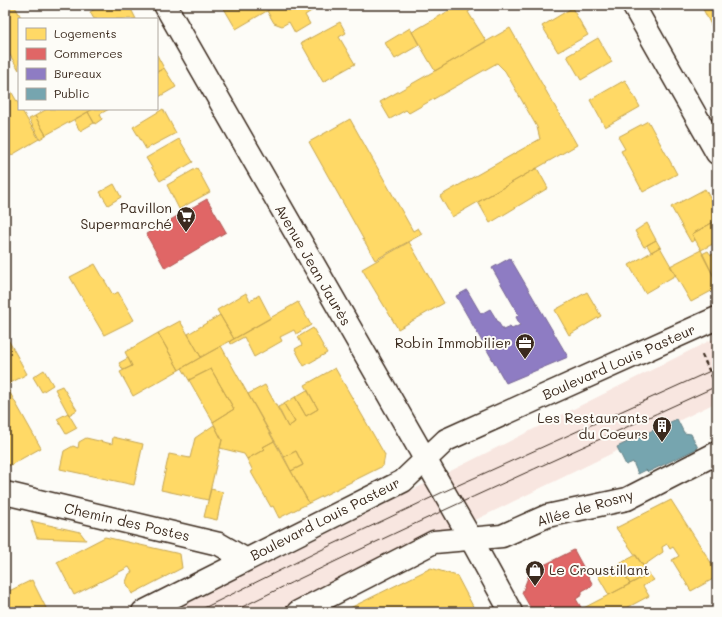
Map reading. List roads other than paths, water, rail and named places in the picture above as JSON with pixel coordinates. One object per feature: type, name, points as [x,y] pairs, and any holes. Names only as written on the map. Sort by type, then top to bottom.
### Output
[{"type":"street","name":"Avenue Jean Jaurès","points":[[164,5],[426,460],[511,612]]},
{"type":"street","points":[[633,5],[717,153]]},
{"type":"street","name":"Boulevard Louis Pasteur","points":[[143,612],[403,481],[446,440],[717,318]]},
{"type":"street","name":"Allée de Rosny","points":[[298,612],[434,542],[466,532],[502,536],[547,516],[627,499],[717,453]]},
{"type":"street","name":"Chemin des Postes","points":[[5,493],[219,544],[246,559]]},
{"type":"tram line","points":[[196,612],[443,492],[717,368]]},
{"type":"tram line","points":[[232,612],[413,525],[717,386]]},
{"type":"place","name":"Pavillon Supermarché","points":[[186,233]]},
{"type":"place","name":"Robin Immobilier","points":[[525,360]]},
{"type":"place","name":"Les Restaurants du Coeurs","points":[[662,443]]},
{"type":"place","name":"Le Croustillant","points":[[535,587]]}]
